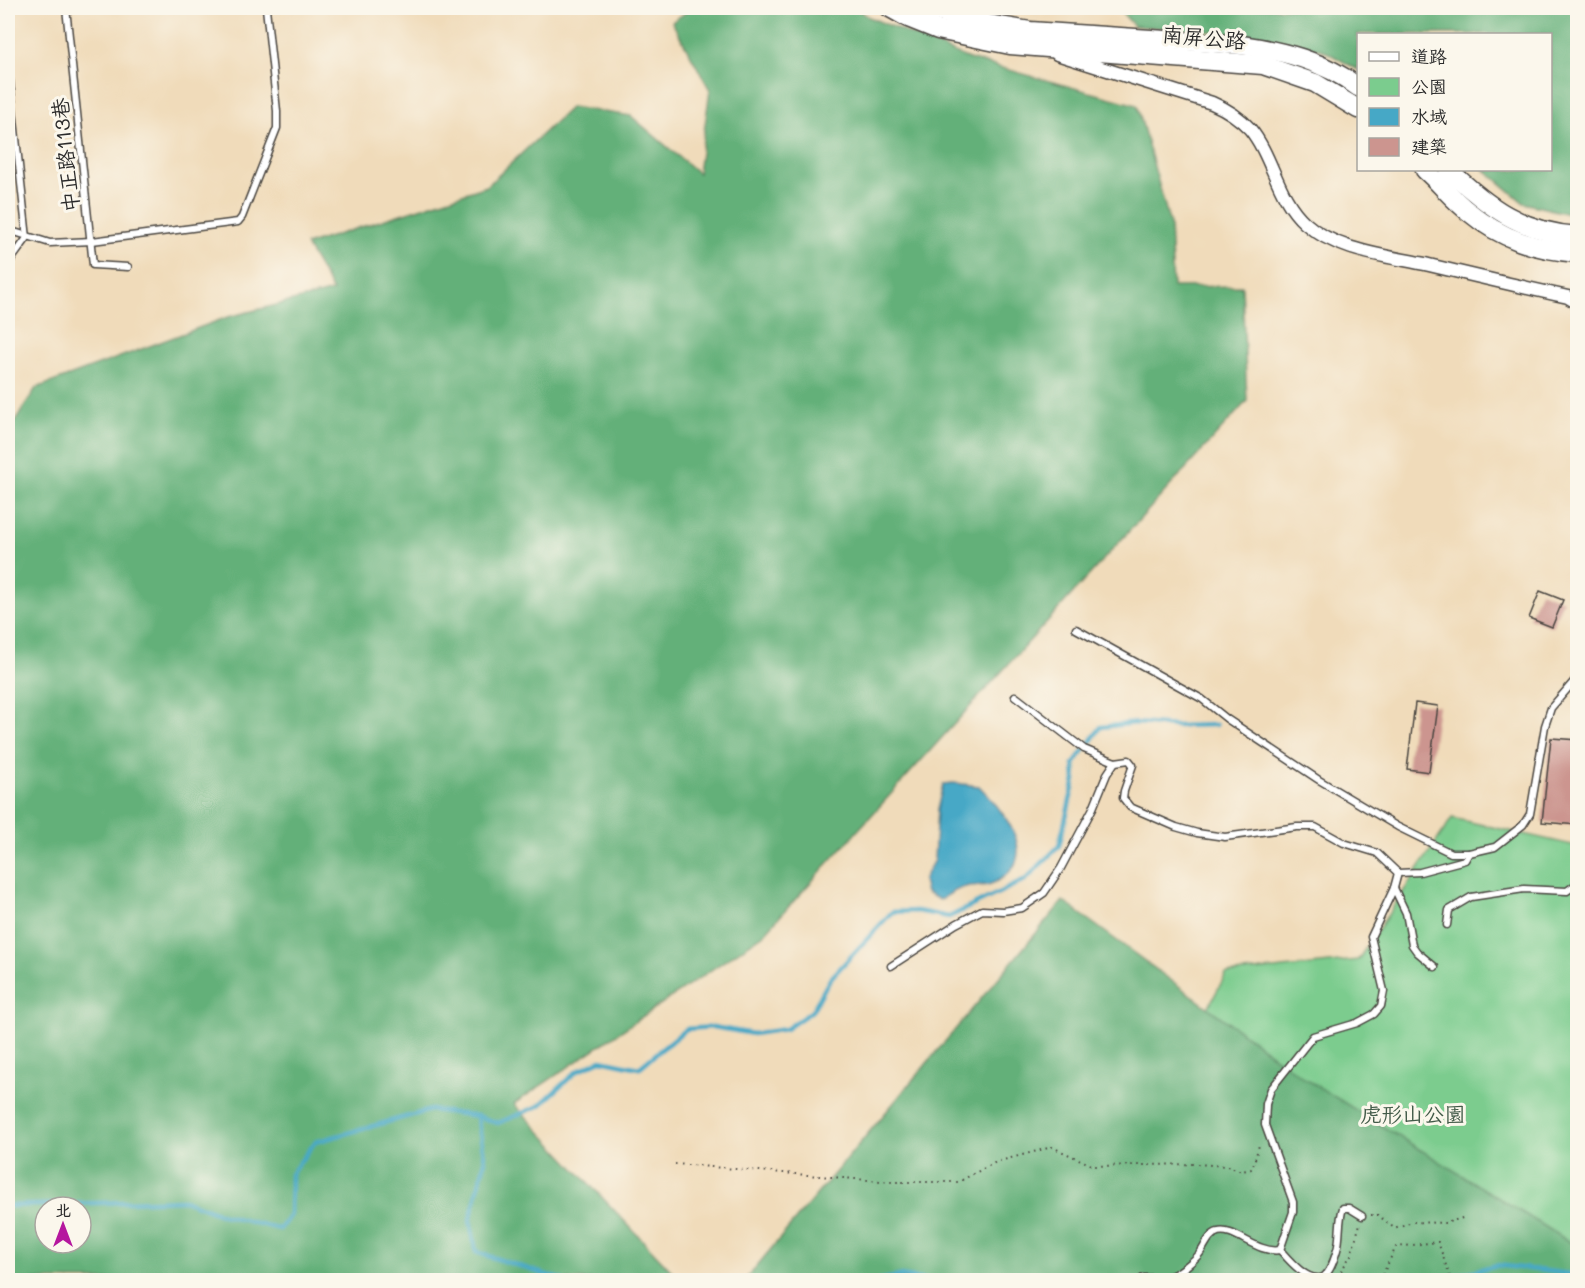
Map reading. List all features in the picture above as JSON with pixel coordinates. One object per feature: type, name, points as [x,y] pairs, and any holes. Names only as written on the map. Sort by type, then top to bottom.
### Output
[{"type":"main road","name":"南屏公路","points":[[890,8],[938,30],[1000,44],[1263,65],[1315,83],[1357,108]]},
{"type":"main road","name":"南屏公路","points":[[926,8],[992,26],[1030,31],[1241,45],[1264,49],[1307,59],[1330,69],[1357,86]]},
{"type":"main road","points":[[1426,171],[1468,212],[1510,239],[1533,247],[1578,253]]},
{"type":"main road","points":[[1450,171],[1479,197],[1519,223],[1561,235],[1578,236]]},
{"type":"street","points":[[992,26],[1036,48],[1212,103],[1232,113],[1250,129],[1296,214],[1307,225],[1343,246],[1568,297],[1578,303]]},
{"type":"lane","name":"中正路113巷","points":[[66,8],[93,265],[128,267]]},
{"type":"lane","points":[[8,230],[27,238],[50,243],[92,241],[238,222],[246,208],[277,128],[266,8]]},
{"type":"lane","points":[[8,65],[11,110],[27,238],[8,264]]},
{"type":"lane","points":[[1076,629],[1202,699],[1227,719],[1319,780],[1398,827],[1450,853],[1469,853],[1495,847],[1523,825],[1530,814],[1545,726],[1551,708],[1576,679],[1578,673]]},
{"type":"lane","points":[[1015,696],[1084,749],[1115,762],[1129,760],[1133,765],[1123,798],[1130,807],[1176,827],[1225,837],[1284,828],[1315,827],[1344,843],[1377,853],[1398,873],[1420,872],[1465,860],[1469,853]]},
{"type":"lane","points":[[891,966],[982,910],[1003,911],[1022,908],[1044,893],[1061,868],[1115,762]]},
{"type":"lane","points":[[1280,1250],[1293,1212],[1293,1202],[1265,1125],[1266,1104],[1271,1089],[1313,1036],[1357,1023],[1374,1014],[1381,1006],[1384,991],[1371,937],[1394,888],[1398,873]]},
{"type":"lane","points":[[1447,925],[1449,910],[1471,897],[1524,889],[1567,891],[1578,883]]},
{"type":"lane","points":[[1394,888],[1406,913],[1412,945],[1435,967]]},
{"type":"lane","points":[[1280,1250],[1293,1267],[1322,1278],[1327,1274],[1338,1249],[1343,1208],[1349,1208],[1362,1216]]},
{"type":"lane","points":[[1141,1281],[1143,1278],[1170,1277],[1199,1255],[1209,1238],[1218,1232],[1227,1232],[1259,1248],[1280,1250]]},
{"type":"path","points":[[675,1164],[892,1182],[958,1182],[996,1162],[1052,1147],[1094,1166],[1196,1164],[1227,1166],[1242,1171],[1252,1169],[1265,1125]]},
{"type":"path","points":[[1340,1272],[1351,1255],[1362,1216],[1378,1215],[1394,1228],[1412,1222],[1445,1223],[1466,1217]]},
{"type":"path","points":[[1380,1281],[1396,1247],[1438,1242],[1451,1281]]},
{"type":"green space","points":[[692,8],[856,8],[869,17],[969,59],[1137,105],[1170,224],[1173,287],[1242,286],[1247,401],[764,934],[514,1104],[680,1280],[8,1280],[8,433],[36,388],[228,317],[333,291],[306,245],[487,186],[571,107],[631,116],[698,173],[710,90],[672,22]]},
{"type":"green space","points":[[1118,8],[1577,8],[1577,216],[1524,203],[1486,171],[1552,171],[1552,33],[1357,33],[1357,69],[1323,50],[1244,34],[1134,26]]},
{"type":"green space","name":"虎形山公園","points":[[1452,818],[1577,846],[1577,1280],[1078,1253],[1226,974],[1358,960]]},
{"type":"green space","points":[[1063,901],[1304,1078],[1578,1247],[1577,1280],[745,1280]]},
{"type":"water","points":[[943,784],[979,786],[995,803],[1015,837],[1018,849],[1017,860],[1011,870],[998,881],[988,885],[961,888],[940,900],[926,893],[923,880],[934,860],[937,810]]},
{"type":"building","points":[[1540,591],[1563,600],[1552,627],[1529,618]]},
{"type":"building","points":[[1415,703],[1438,706],[1429,772],[1407,769]]},
{"type":"building","points":[[1551,738],[1578,740],[1578,825],[1542,822]]},
{"type":"waterway","points":[[477,1116],[498,1123],[539,1106],[577,1071],[601,1060],[639,1068],[686,1029],[713,1027],[753,1034],[786,1029],[812,1011],[830,979],[892,912],[917,911],[949,917],[1025,880],[1059,846],[1075,780],[1074,764],[1101,727],[1136,723],[1176,726],[1216,725]]},
{"type":"waterway","points":[[8,1206],[184,1200],[223,1215],[280,1229],[290,1215],[291,1174],[315,1142],[431,1110],[477,1116],[485,1161],[470,1220],[476,1252],[562,1280]]},
{"type":"waterway","points":[[1442,1280],[1496,1265],[1578,1275]]},
{"type":"waterway","points":[[879,1280],[900,1276],[926,1280]]}]
